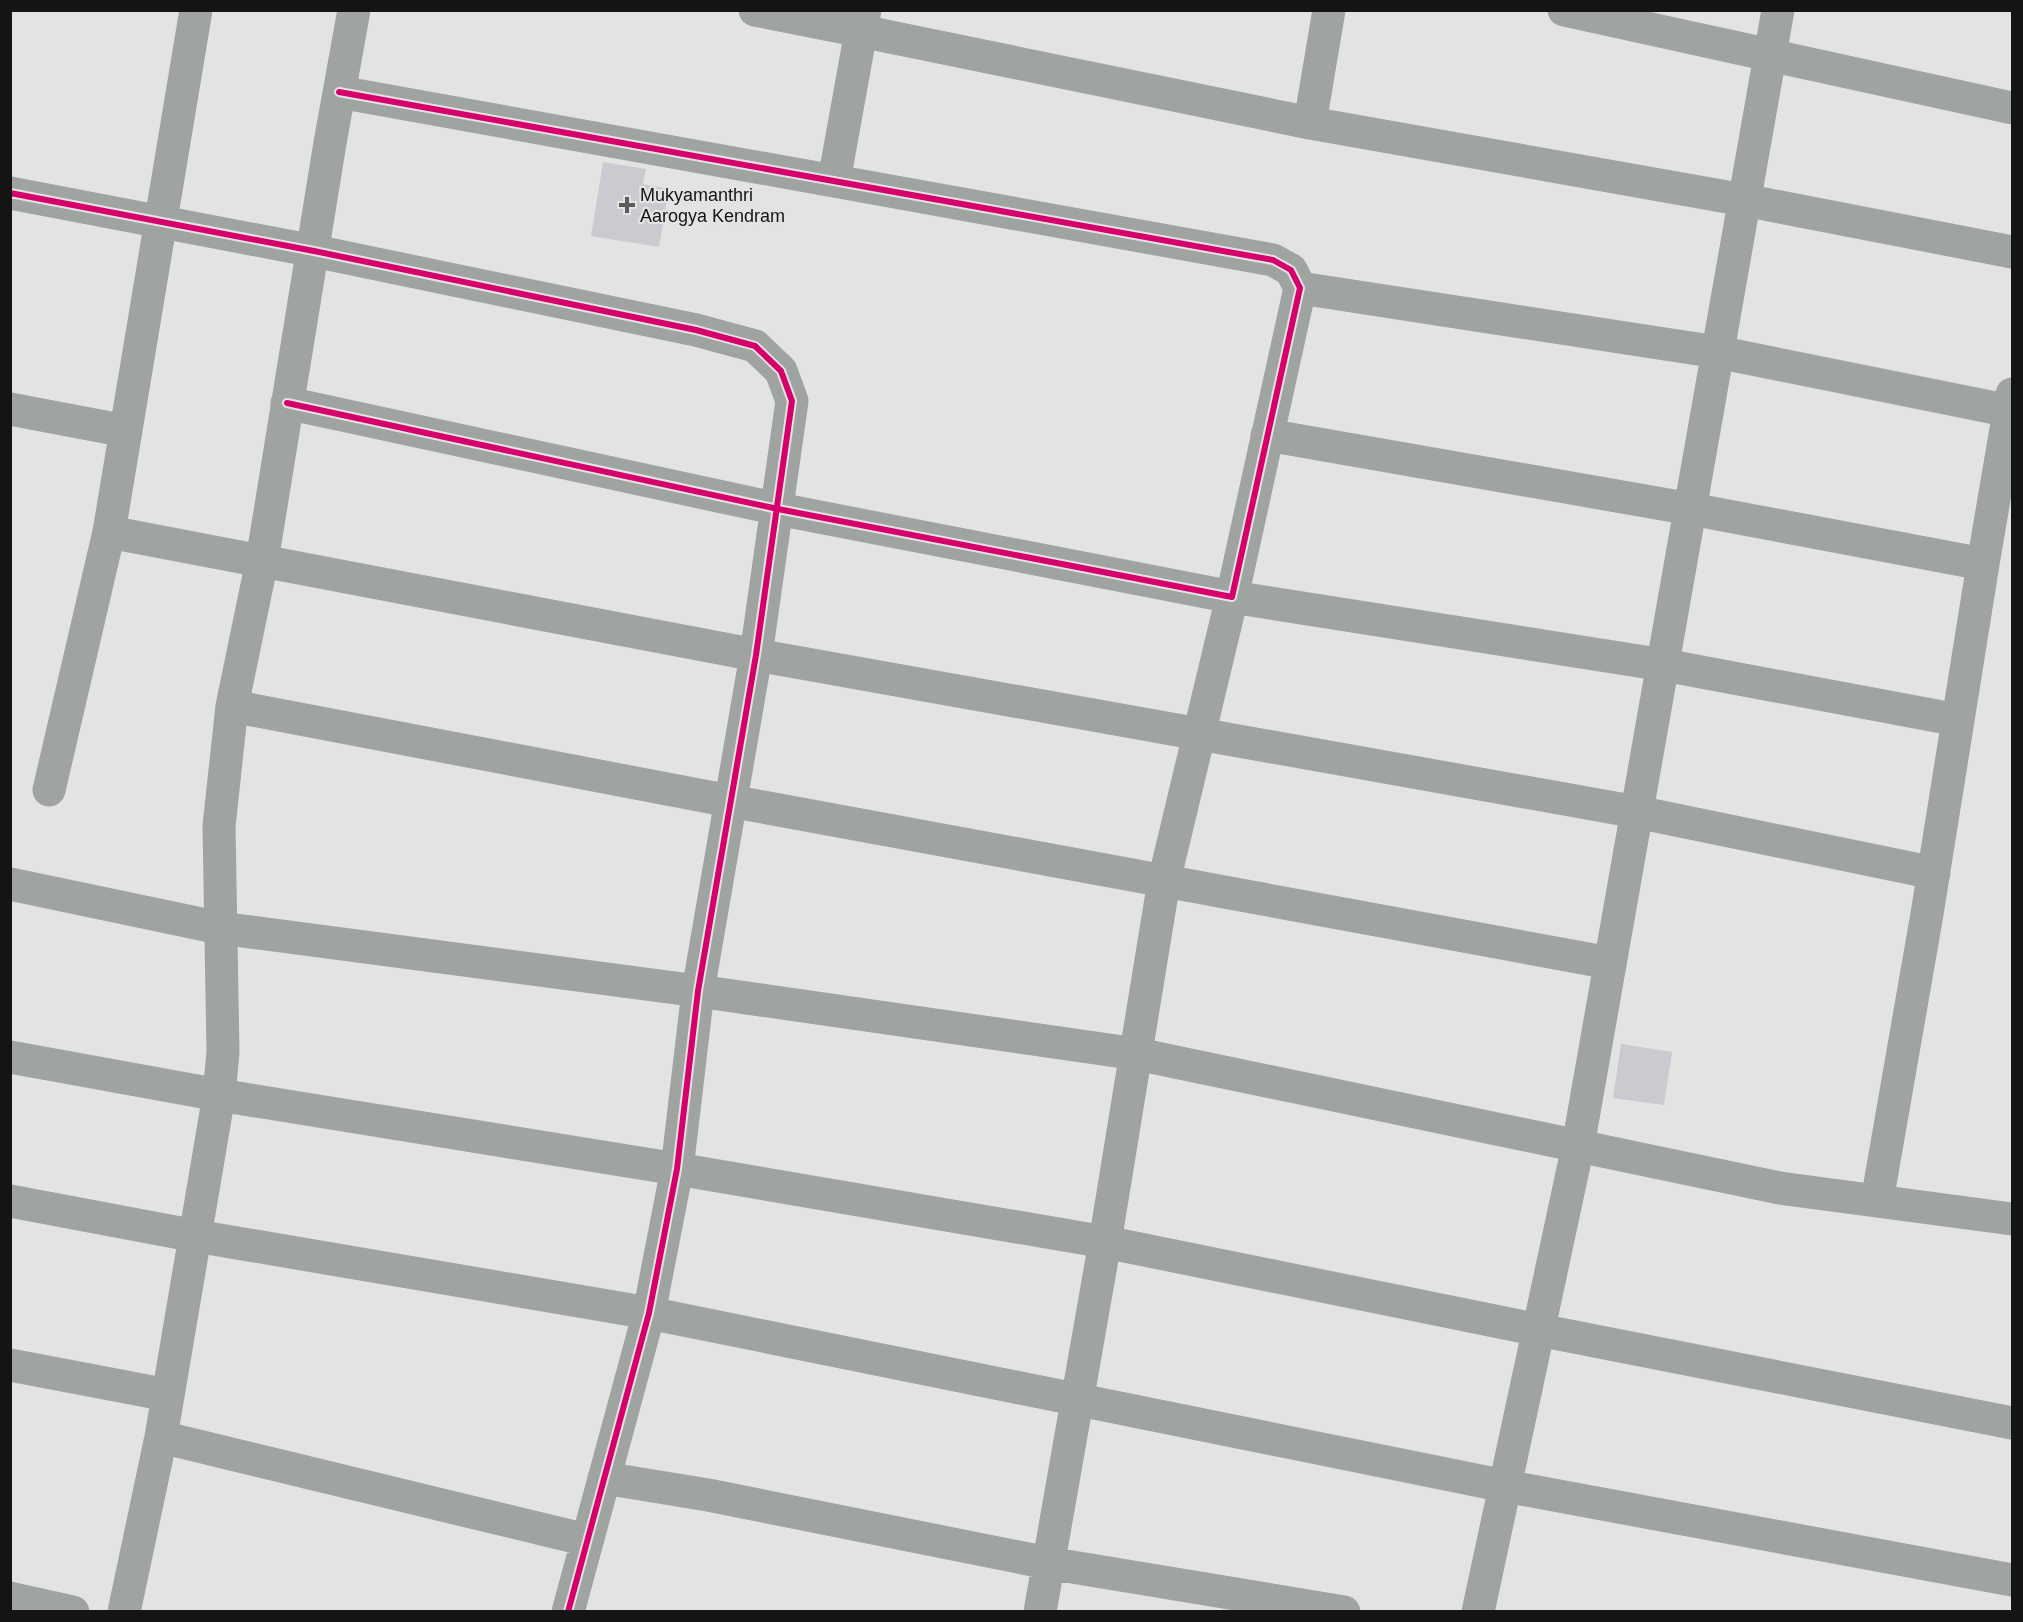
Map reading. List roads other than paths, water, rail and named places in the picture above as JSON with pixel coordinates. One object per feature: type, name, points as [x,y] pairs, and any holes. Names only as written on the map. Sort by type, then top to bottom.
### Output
[{"type":"street","points":[[49,790],[109,532],[196,10]]},
{"type":"street","points":[[124,1611],[161,1437],[219,1095],[223,1052],[219,826],[232,706],[262,561],[354,10]]},
{"type":"street","points":[[755,10],[863,21],[1310,123],[1744,200],[2013,252]]},
{"type":"street","points":[[1310,123],[1329,10]]},
{"type":"street","points":[[1564,10],[2013,108]]},
{"type":"street","points":[[1478,1611],[1578,1146],[1778,10]]},
{"type":"street","points":[[834,181],[863,21]]},
{"type":"street","points":[[339,92],[1273,260],[1291,270],[1300,288],[1232,597],[1164,881],[1106,1242],[1040,1611]]},
{"type":"street","points":[[10,193],[314,251],[696,330],[755,346],[781,371],[792,401],[778,509],[756,655],[698,991],[677,1169],[649,1313],[568,1611]]},
{"type":"street","points":[[1300,288],[1717,352],[2011,402],[1934,873],[1877,1201]]},
{"type":"street","points":[[287,403],[778,509],[1232,597],[1664,665],[1958,720]]},
{"type":"street","points":[[10,409],[126,431]]},
{"type":"street","points":[[1267,435],[1691,509],[1983,564]]},
{"type":"street","points":[[109,532],[756,655],[1637,812],[1934,873]]},
{"type":"street","points":[[232,706],[730,801],[1610,963]]},
{"type":"street","points":[[10,884],[220,928],[698,991],[1137,1054],[1780,1188],[1877,1201],[2012,1213]]},
{"type":"street","points":[[10,1057],[219,1095],[677,1169],[1106,1242],[2013,1423]]},
{"type":"street","points":[[10,1201],[196,1236],[649,1313],[1504,1486],[2013,1580]]},
{"type":"street","points":[[10,1365],[168,1395]]},
{"type":"street","points":[[161,1437],[587,1540]]},
{"type":"street","points":[[604,1478],[708,1495],[1048,1563],[1344,1611]]},
{"type":"street","points":[[10,1599],[73,1611]]},
{"type":"place","name":"Mukyamanthri Aarogya Kendram","points":[[627,205]]}]
